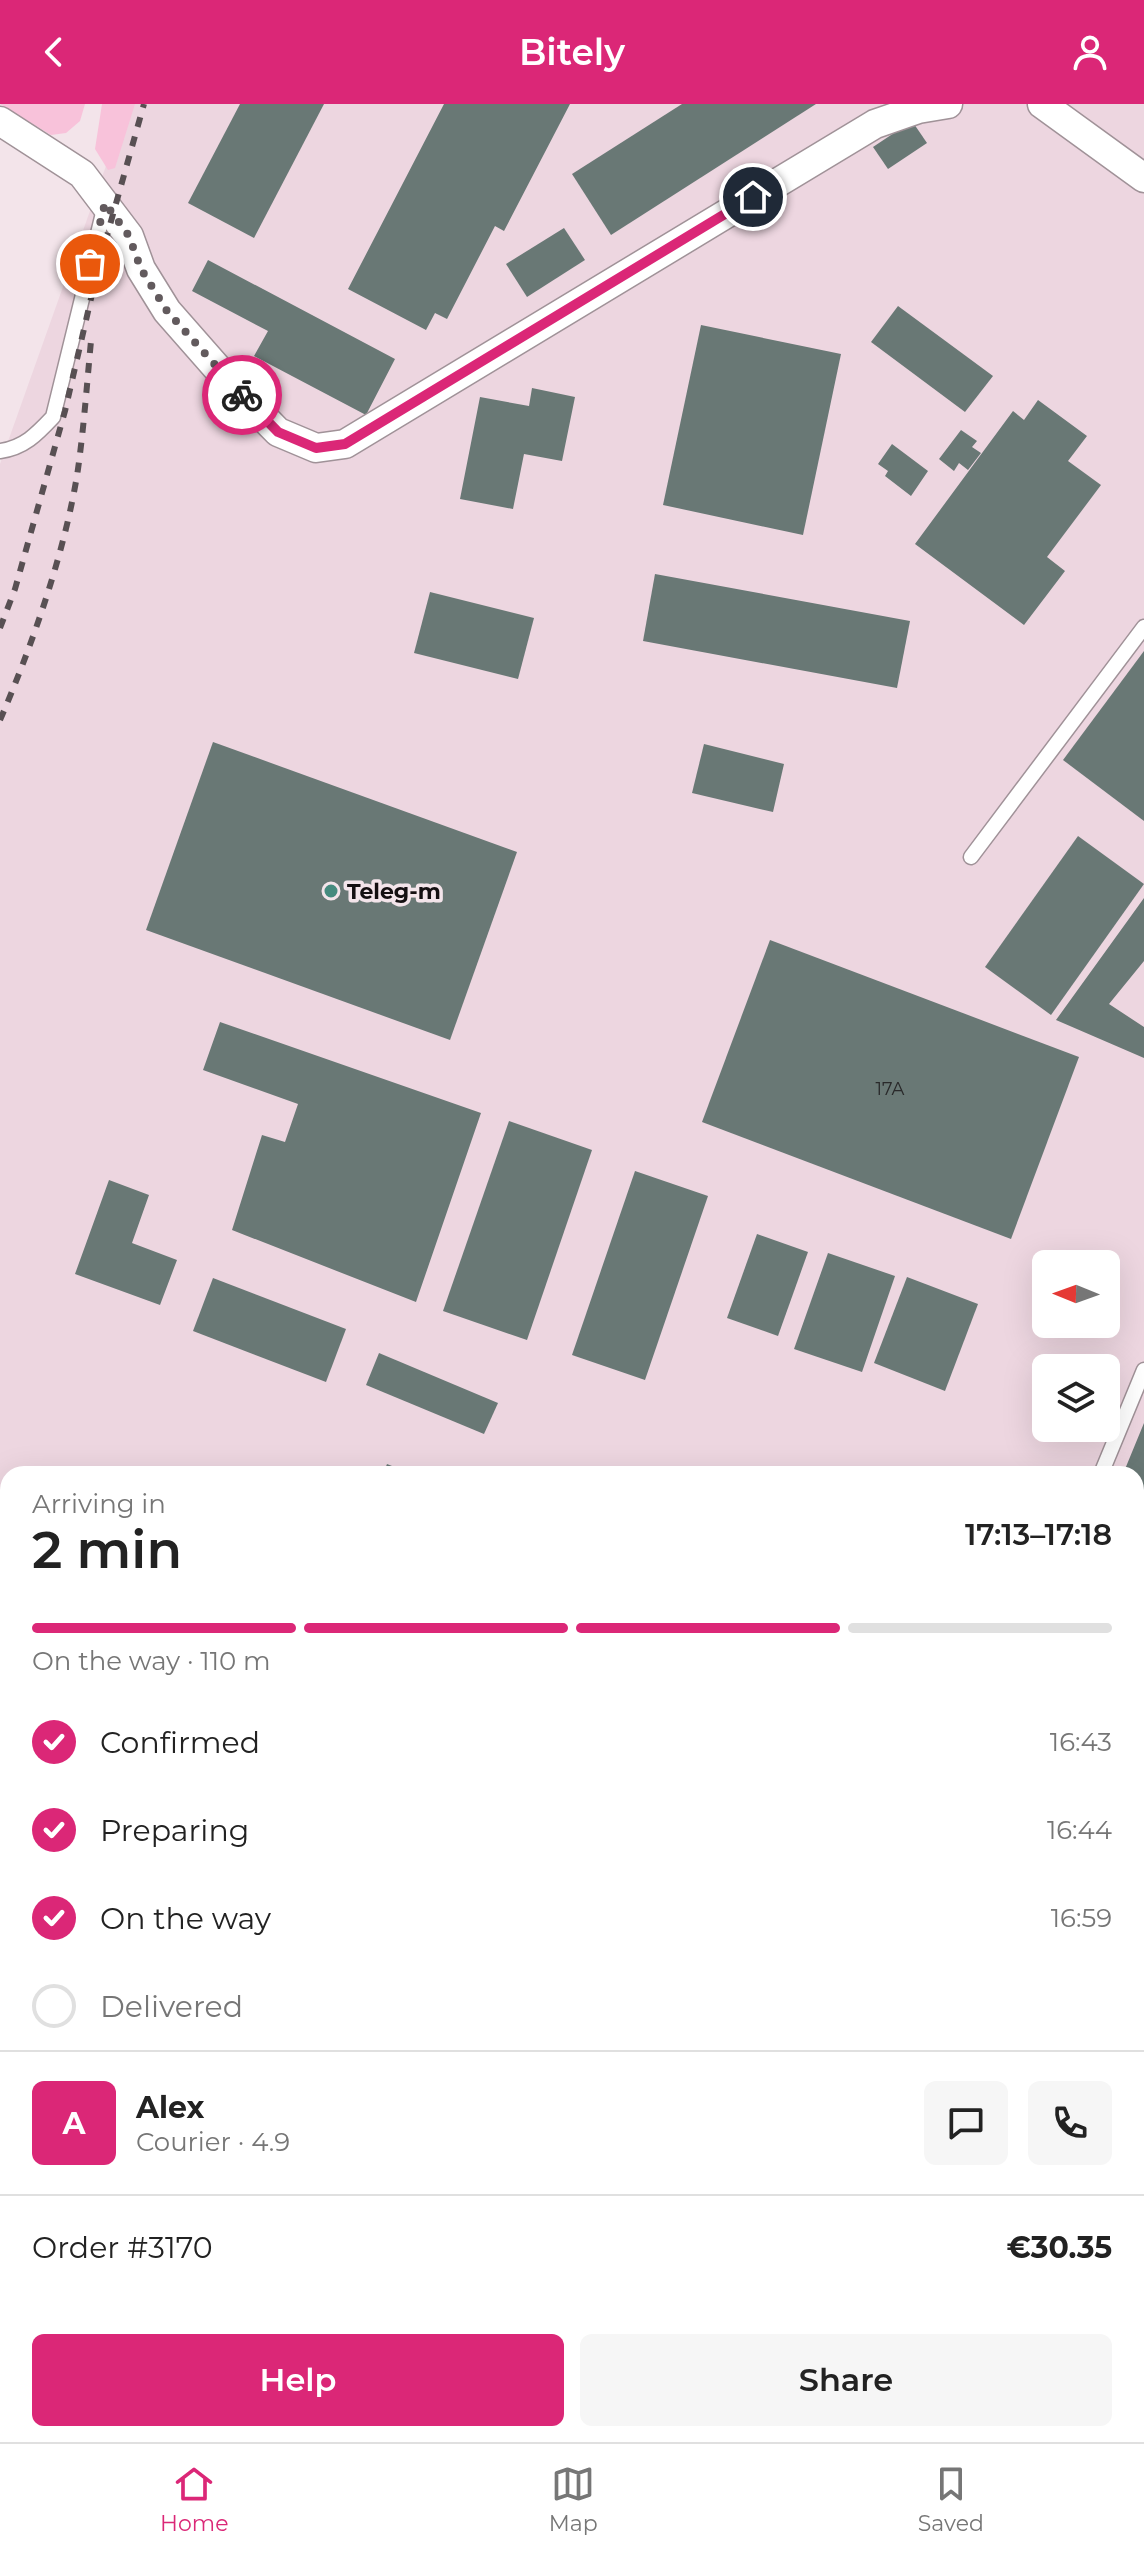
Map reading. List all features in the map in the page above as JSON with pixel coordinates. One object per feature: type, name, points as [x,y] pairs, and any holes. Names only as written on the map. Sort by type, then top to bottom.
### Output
[{"type":"street","points":[[0,121],[82,174],[129,236],[141,269],[167,311],[278,432],[316,448],[345,444],[875,124],[918,109],[948,104]]},
{"type":"street","points":[[1042,104],[1144,178]]},
{"type":"lane","points":[[0,451],[12,450],[34,438],[53,417],[105,203]]},
{"type":"lane","points":[[971,857],[1144,627]]},
{"type":"lane","points":[[1104,1466],[1144,1370]]},
{"type":"shaded area","points":[[0,104],[85,104],[80,121],[66,133],[51,135]]},
{"type":"shaded area","points":[[102,104],[135,104],[115,168],[108,170],[95,149]]},
{"type":"shaded area","points":[[128,104],[1144,104],[1144,1466],[0,1466],[0,464]]},
{"type":"building","points":[[240,104],[324,104],[254,238],[188,203]]},
{"type":"building","points":[[444,104],[570,104],[504,231],[495,226],[447,319],[435,313],[426,330],[348,289]]},
{"type":"building","points":[[682,104],[816,104],[611,235],[572,174]]},
{"type":"building","points":[[912,121],[927,143],[888,169],[873,147]]},
{"type":"building","points":[[564,228],[585,260],[527,297],[506,264]]},
{"type":"building","points":[[208,260],[395,359],[366,415],[254,356],[268,331],[192,291]]},
{"type":"building","points":[[898,306],[993,376],[965,412],[871,342]]},
{"type":"building","points":[[701,325],[841,354],[803,535],[663,505]]},
{"type":"building","points":[[532,388],[575,397],[562,461],[524,454],[513,509],[460,499],[480,397],[529,406]]},
{"type":"building","points":[[1038,400],[1087,436],[1068,461],[1101,485],[1047,557],[1065,571],[1024,625],[915,544],[1013,411],[1024,420]]},
{"type":"building","points":[[961,430],[977,441],[972,447],[981,453],[968,470],[959,463],[954,471],[939,459]]},
{"type":"building","points":[[892,444],[928,471],[911,496],[885,476],[888,471],[878,464]]},
{"type":"building","points":[[655,574],[910,621],[897,688],[643,641]]},
{"type":"building","points":[[430,592],[534,618],[518,679],[414,653]]},
{"type":"building","points":[[1144,651],[1144,821],[1063,760]]},
{"type":"building","name":"Teleg-m","points":[[213,742],[517,852],[450,1040],[146,930]]},
{"type":"building","points":[[704,744],[784,764],[773,812],[692,793]]},
{"type":"building","points":[[1078,836],[1144,884],[1051,1015],[985,967]]},
{"type":"building","points":[[1144,898],[1144,961],[1109,1004],[1144,1027],[1144,1058],[1056,1020]]},
{"type":"building","points":[[770,940],[1079,1057],[1011,1239],[702,1122]]},
{"type":"building","points":[[220,1022],[481,1113],[416,1302],[232,1230],[262,1135],[285,1142],[298,1104],[203,1070]]},
{"type":"building","points":[[509,1121],[592,1150],[527,1340],[443,1311]]},
{"type":"building","points":[[635,1171],[708,1196],[645,1380],[572,1355]]},
{"type":"building","points":[[109,1180],[149,1195],[132,1243],[177,1260],[160,1305],[75,1274]]},
{"type":"building","points":[[757,1234],[808,1252],[778,1336],[727,1318]]},
{"type":"building","points":[[828,1253],[895,1276],[862,1372],[794,1349]]},
{"type":"building","points":[[907,1277],[978,1304],[945,1391],[874,1363]]},
{"type":"building","points":[[213,1278],[346,1329],[326,1382],[193,1331]]},
{"type":"building","points":[[379,1353],[498,1403],[484,1434],[366,1385]]},
{"type":"building","points":[[1144,1423],[1144,1466],[1126,1466]]},
{"type":"railway","points":[[0,628],[15,589],[65,411],[99,264],[144,104]]},
{"type":"railway","points":[[0,720],[36,629],[73,500],[91,341]]},
{"type":"way so far","points":[[90,264],[105,203],[129,236],[141,269],[167,311],[242,395]]},
{"type":"place","name":"Teleg-m","points":[[331,891]]},
{"type":"route","points":[[242,395],[278,432],[316,448],[345,444],[753,197]]}]
